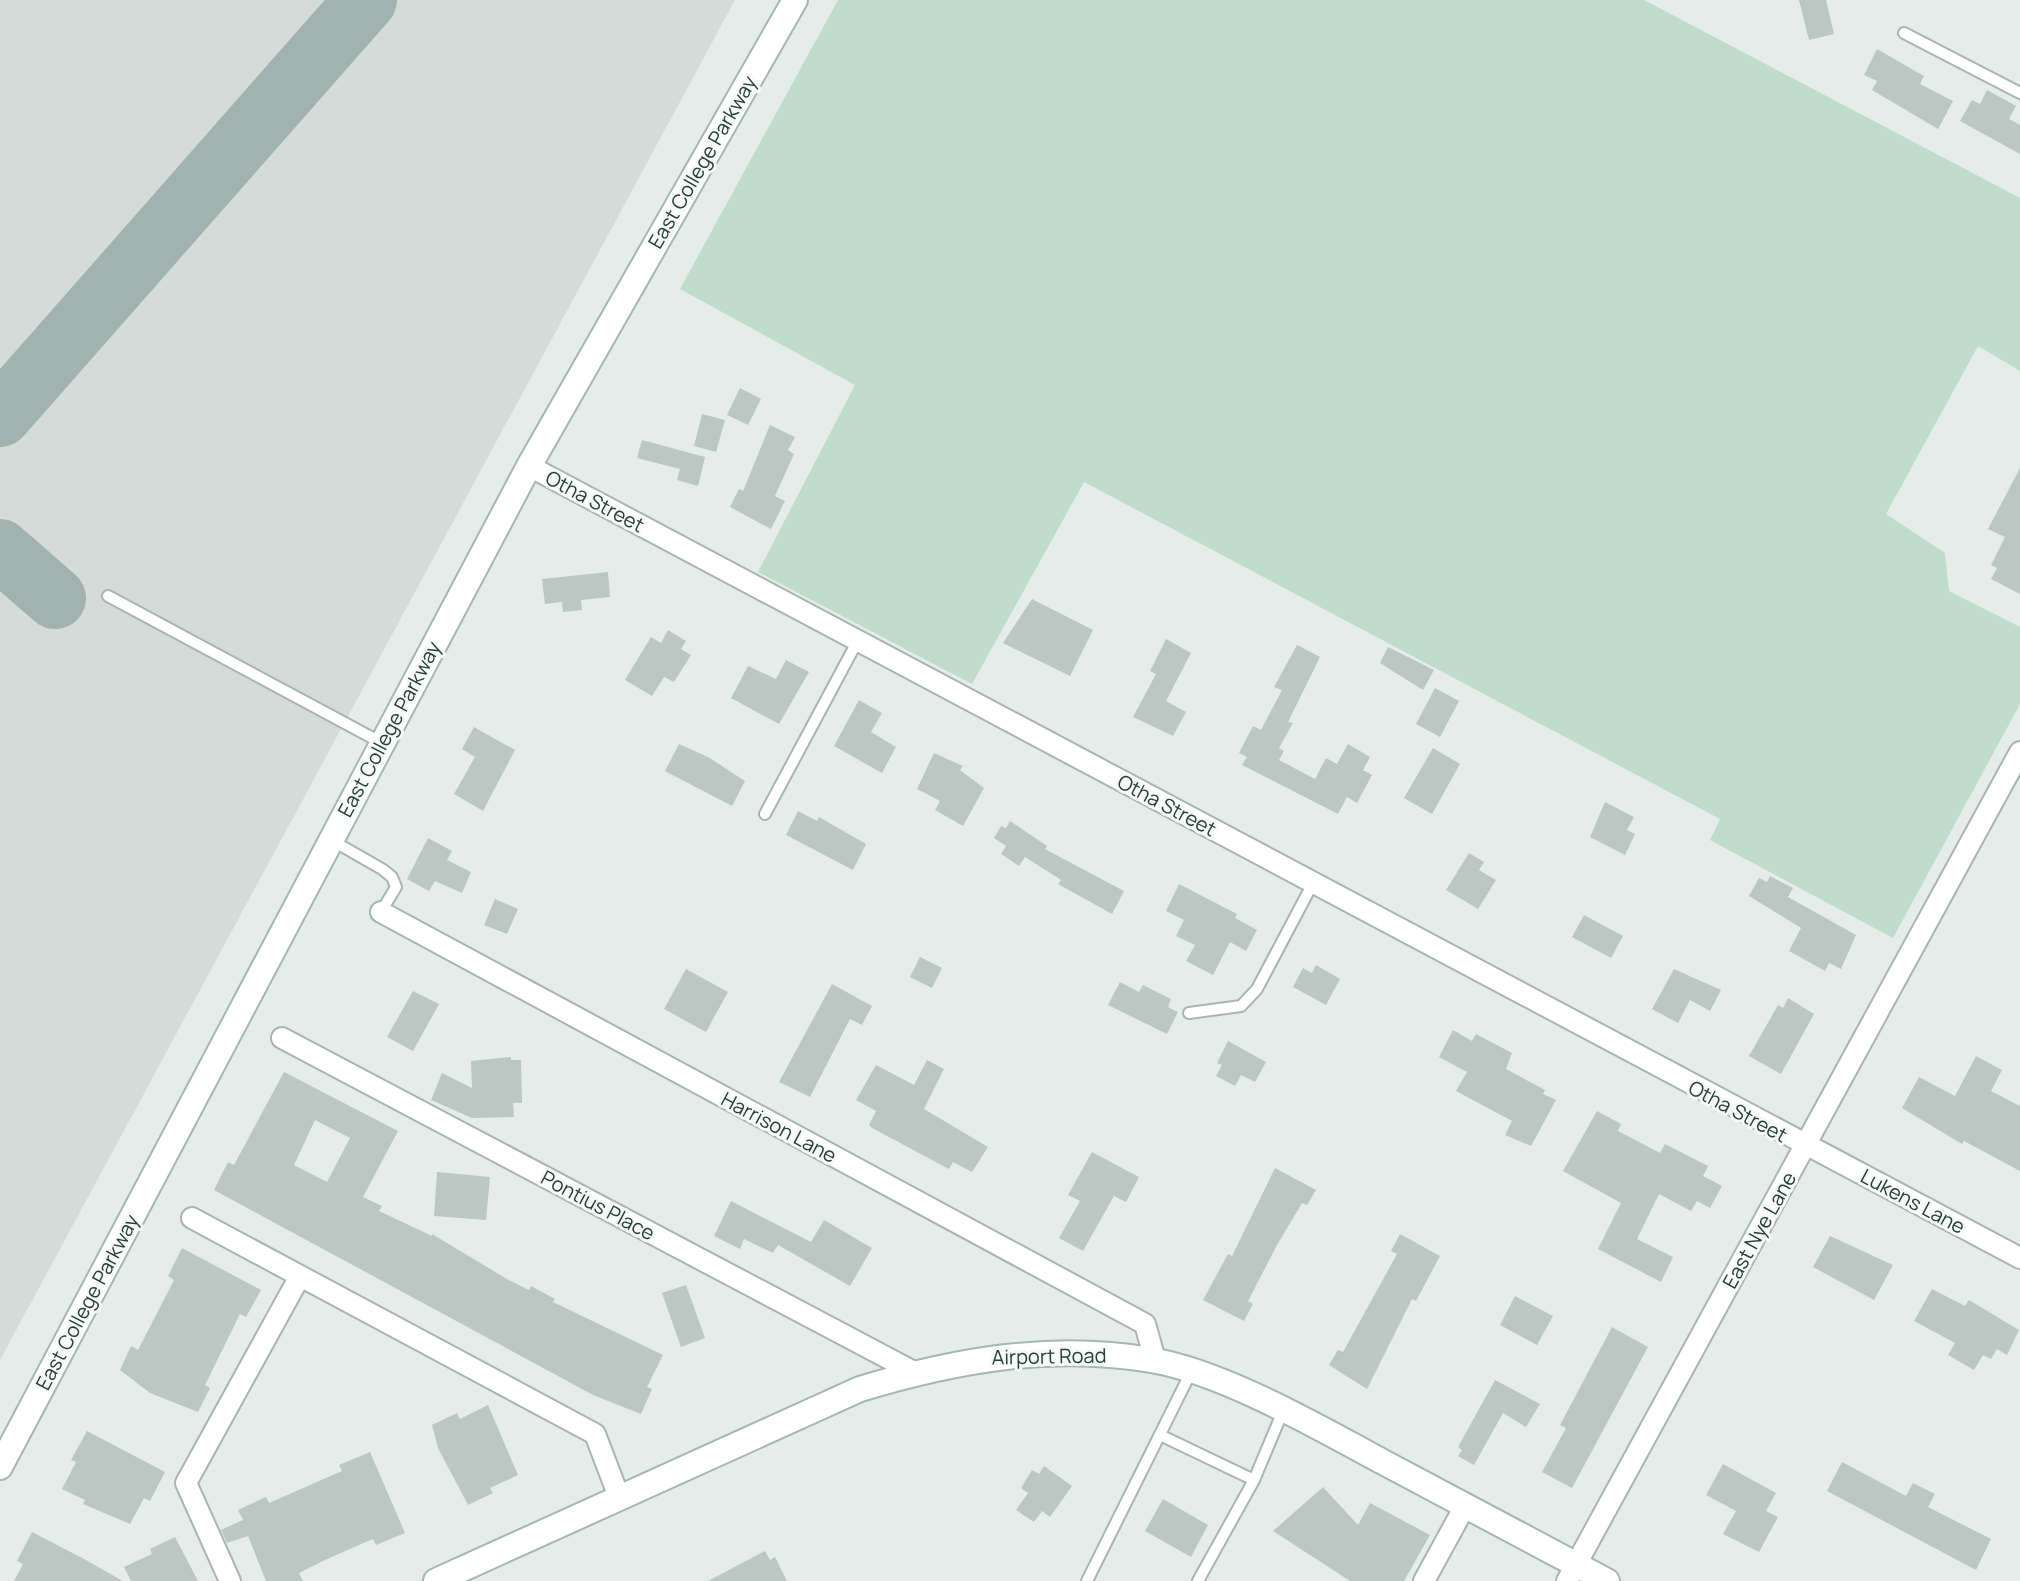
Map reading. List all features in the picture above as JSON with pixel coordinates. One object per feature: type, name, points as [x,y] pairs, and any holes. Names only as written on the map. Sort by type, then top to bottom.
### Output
[{"type":"main road","name":"East College Parkway","points":[[0,1467],[529,466],[795,0]]},
{"type":"main road","name":"Airport Road","points":[[436,1581],[813,1408],[914,1372],[1023,1353],[1110,1354],[1155,1360],[1191,1372],[1284,1409],[1465,1506],[1572,1573],[1607,1581]]},
{"type":"street","name":"Otha Street","points":[[529,466],[1804,1146]]},
{"type":"street","name":"East Nye Lane","points":[[1572,1573],[2020,752]]},
{"type":"street","name":"Harrison Lane","points":[[381,912],[1145,1324],[1155,1360]]},
{"type":"street","name":"Pontius Place","points":[[282,1038],[914,1372]]},
{"type":"street","name":"Lukens Lane","points":[[1804,1146],[1901,1192],[2020,1258]]},
{"type":"street","points":[[192,1218],[595,1434],[619,1497]]},
{"type":"street","points":[[230,1581],[186,1483],[300,1276]]},
{"type":"street","points":[[1424,1581],[1465,1506]]},
{"type":"lane","points":[[1904,33],[2020,93]]},
{"type":"lane","points":[[108,596],[382,743]]},
{"type":"lane","points":[[765,814],[857,642]]},
{"type":"lane","points":[[331,840],[392,877],[396,887],[381,912]]},
{"type":"lane","points":[[1189,1013],[1241,1006],[1257,989],[1313,883]]},
{"type":"lane","points":[[1087,1581],[1191,1372]]},
{"type":"lane","points":[[1198,1581],[1254,1480],[1284,1409]]},
{"type":"lane","points":[[1160,1435],[1254,1480]]},
{"type":"shaded area","points":[[0,0],[735,0],[0,1360]]},
{"type":"green space","points":[[838,0],[1644,0],[2020,198],[2020,371],[1978,346],[1886,514],[1945,553],[1949,591],[2020,627],[2020,704],[1893,938],[1710,840],[1720,819],[1084,482],[972,684],[758,572],[855,385],[680,289]]},
{"type":"building","points":[[1799,0],[1826,0],[1834,34],[1809,40]]},
{"type":"building","points":[[1877,49],[1924,76],[1920,84],[1953,101],[1938,129],[1872,90],[1877,81],[1864,75]]},
{"type":"building","points":[[1987,90],[2016,106],[2009,119],[2020,125],[2020,154],[1960,121],[1972,100],[1980,104]]},
{"type":"building","points":[[740,388],[761,399],[748,425],[727,415]]},
{"type":"building","points":[[702,414],[725,420],[716,452],[694,446]]},
{"type":"building","points":[[770,425],[795,437],[788,450],[794,454],[775,496],[785,501],[771,529],[730,507],[739,489],[743,491]]},
{"type":"building","points":[[642,440],[705,457],[698,486],[677,480],[680,469],[637,458]]},
{"type":"building","points":[[2020,468],[2020,594],[1991,579],[1997,568],[1991,565],[2005,537],[1988,529]]},
{"type":"building","points":[[608,572],[610,597],[581,600],[582,610],[563,612],[562,602],[545,604],[542,579]]},
{"type":"building","points":[[1032,599],[1093,630],[1070,676],[1003,643]]},
{"type":"building","points":[[668,630],[686,641],[681,649],[691,655],[674,682],[664,677],[652,696],[625,680],[651,637],[661,643]]},
{"type":"building","points":[[1166,639],[1191,653],[1166,701],[1186,712],[1173,736],[1133,717],[1156,674],[1150,671]]},
{"type":"building","points":[[1297,645],[1320,657],[1288,722],[1293,723],[1279,748],[1284,751],[1279,760],[1315,779],[1326,758],[1337,764],[1348,744],[1370,757],[1363,770],[1372,775],[1357,803],[1347,797],[1338,814],[1242,765],[1247,757],[1239,753],[1253,726],[1261,730],[1282,690],[1274,687]]},
{"type":"building","points":[[1388,647],[1434,670],[1423,690],[1380,663]]},
{"type":"building","points":[[786,660],[809,672],[779,724],[731,698],[748,666],[776,679]]},
{"type":"building","points":[[1435,688],[1459,701],[1440,737],[1416,724]]},
{"type":"building","points":[[859,700],[882,713],[871,732],[896,747],[882,773],[834,746]]},
{"type":"building","points":[[474,727],[515,750],[483,811],[454,794],[475,757],[462,749]]},
{"type":"building","points":[[679,744],[708,757],[745,781],[732,806],[665,771]]},
{"type":"building","points":[[1433,748],[1460,764],[1432,814],[1404,798]]},
{"type":"building","points":[[934,753],[963,766],[960,770],[984,788],[963,826],[935,810],[940,801],[917,789]]},
{"type":"building","points":[[1605,802],[1634,817],[1627,830],[1635,834],[1625,855],[1590,837]]},
{"type":"building","points":[[798,811],[817,821],[819,817],[866,844],[853,870],[786,835]]},
{"type":"building","points":[[1010,821],[1047,846],[1045,849],[1124,891],[1112,914],[1058,884],[1061,880],[1025,857],[1019,866],[1001,854],[1006,846],[994,838],[1001,826],[1006,828]]},
{"type":"building","points":[[428,838],[452,851],[447,860],[471,872],[462,893],[435,881],[429,891],[407,879]]},
{"type":"building","points":[[1469,853],[1484,862],[1479,870],[1496,880],[1478,909],[1446,890]]},
{"type":"building","points":[[1770,876],[1793,888],[1788,897],[1856,935],[1841,969],[1829,963],[1825,971],[1789,951],[1801,928],[1749,896],[1759,878],[1767,882]]},
{"type":"building","points":[[1179,884],[1237,914],[1235,918],[1257,930],[1246,951],[1230,942],[1213,975],[1186,961],[1195,945],[1176,936],[1184,920],[1166,911]]},
{"type":"building","points":[[495,899],[518,909],[507,934],[484,925]]},
{"type":"building","points":[[1584,915],[1623,936],[1611,958],[1572,937]]},
{"type":"building","points":[[920,957],[942,968],[932,988],[910,977]]},
{"type":"building","points":[[1316,965],[1340,979],[1326,1005],[1293,987],[1303,968],[1312,973]]},
{"type":"building","points":[[686,969],[728,992],[706,1032],[664,1009]]},
{"type":"building","points":[[1674,969],[1721,990],[1710,1011],[1690,1000],[1678,1023],[1652,1009]]},
{"type":"building","points":[[1120,982],[1139,992],[1143,985],[1171,999],[1168,1007],[1178,1012],[1167,1034],[1108,1005]]},
{"type":"building","points":[[832,984],[872,1006],[862,1025],[850,1019],[810,1097],[779,1082]]},
{"type":"building","points":[[413,991],[439,1004],[413,1051],[387,1037]]},
{"type":"building","points":[[1788,998],[1814,1014],[1781,1074],[1749,1056],[1778,1005],[1783,1008]]},
{"type":"building","points":[[1453,1030],[1472,1041],[1476,1034],[1512,1053],[1506,1069],[1545,1090],[1543,1094],[1556,1100],[1531,1146],[1505,1135],[1512,1121],[1456,1091],[1467,1072],[1439,1057]]},
{"type":"building","points":[[1228,1041],[1266,1062],[1255,1082],[1241,1075],[1235,1086],[1216,1076],[1222,1065],[1217,1063]]},
{"type":"building","points":[[1976,1056],[2002,1070],[1991,1091],[2020,1106],[2020,1171],[1964,1141],[1962,1144],[1902,1108],[1919,1077],[1955,1096]]},
{"type":"building","points":[[511,1057],[511,1060],[521,1060],[522,1103],[513,1103],[514,1117],[472,1118],[431,1100],[442,1073],[472,1088],[471,1061]]},
{"type":"building","points":[[927,1060],[944,1069],[924,1109],[988,1147],[972,1172],[953,1162],[949,1169],[872,1128],[869,1125],[876,1111],[856,1100],[876,1065],[914,1085]]},
{"type":"building","points":[[284,1072],[398,1131],[363,1197],[382,1206],[379,1211],[432,1234],[507,1279],[529,1290],[531,1286],[555,1299],[553,1302],[663,1355],[647,1387],[652,1389],[641,1414],[593,1395],[214,1190],[228,1162],[234,1165]],"holes":[[[315,1120],[350,1138],[327,1182],[294,1165]]]},
{"type":"building","points":[[1597,1111],[1621,1124],[1618,1131],[1660,1153],[1665,1144],[1708,1166],[1703,1176],[1722,1186],[1710,1208],[1697,1201],[1691,1211],[1659,1194],[1637,1239],[1673,1257],[1661,1282],[1598,1249],[1621,1203],[1563,1171]]},
{"type":"building","points":[[1092,1152],[1139,1177],[1126,1202],[1114,1196],[1083,1251],[1059,1238],[1080,1201],[1068,1195]]},
{"type":"building","points":[[1275,1168],[1316,1190],[1307,1205],[1302,1203],[1277,1245],[1248,1301],[1253,1304],[1244,1321],[1203,1300],[1228,1254],[1232,1256]]},
{"type":"building","points":[[437,1172],[490,1177],[486,1220],[434,1216]]},
{"type":"building","points":[[731,1201],[811,1242],[824,1220],[872,1248],[850,1286],[778,1245],[773,1253],[744,1239],[740,1249],[714,1236]]},
{"type":"building","points":[[1400,1234],[1440,1256],[1416,1301],[1412,1299],[1367,1389],[1329,1365],[1338,1350],[1343,1352],[1397,1254],[1391,1251]]},
{"type":"building","points":[[1830,1236],[1893,1265],[1874,1300],[1813,1267]]},
{"type":"building","points":[[182,1248],[261,1290],[246,1317],[240,1314],[205,1385],[210,1388],[198,1412],[150,1393],[120,1370],[131,1346],[138,1350],[174,1280],[168,1276]]},
{"type":"building","points":[[686,1285],[705,1338],[681,1347],[662,1293]]},
{"type":"building","points":[[1932,1289],[1965,1306],[1969,1300],[2019,1330],[2007,1355],[1997,1349],[1991,1359],[1983,1355],[1974,1370],[1948,1355],[1955,1343],[1914,1321]]},
{"type":"building","points":[[1515,1296],[1553,1316],[1537,1345],[1500,1325]]},
{"type":"building","points":[[1612,1327],[1648,1347],[1572,1488],[1542,1472],[1566,1428],[1560,1425]]},
{"type":"building","points":[[1495,1380],[1540,1404],[1526,1427],[1503,1413],[1474,1465],[1458,1456],[1462,1450],[1458,1447]]},
{"type":"building","points":[[488,1405],[518,1475],[490,1488],[493,1493],[468,1505],[438,1448],[432,1425],[457,1413],[460,1419]]},
{"type":"building","points":[[87,1431],[165,1472],[150,1501],[144,1498],[130,1524],[83,1504],[85,1500],[62,1489],[76,1462],[71,1460]]},
{"type":"building","points":[[370,1452],[405,1533],[376,1545],[373,1539],[327,1559],[299,1573],[303,1581],[266,1581],[248,1536],[227,1543],[221,1530],[243,1520],[238,1510],[266,1497],[269,1503],[342,1471],[339,1465]]},
{"type":"building","points":[[1842,1462],[1906,1496],[1913,1483],[1935,1494],[1928,1507],[1991,1539],[1976,1570],[1827,1491]]},
{"type":"building","points":[[1723,1464],[1776,1493],[1766,1511],[1778,1517],[1759,1552],[1723,1534],[1736,1511],[1706,1495]]},
{"type":"building","points":[[1044,1466],[1072,1486],[1050,1517],[1042,1511],[1034,1522],[1016,1510],[1028,1493],[1021,1488],[1032,1470],[1039,1474]]},
{"type":"building","points":[[1323,1487],[1358,1525],[1370,1503],[1430,1535],[1404,1581],[1350,1581],[1273,1531]]},
{"type":"building","points":[[1163,1499],[1208,1525],[1191,1557],[1145,1531]]},
{"type":"building","points":[[32,1532],[123,1581],[14,1581],[23,1564],[17,1561]]},
{"type":"building","points":[[175,1537],[198,1581],[131,1581],[124,1567],[152,1554],[150,1549]]},
{"type":"building","points":[[765,1551],[770,1560],[775,1557],[787,1581],[708,1581]]},
{"type":"taxiway","points":[[0,416],[366,0]]},
{"type":"taxiway","points":[[0,550],[55,598]]}]
